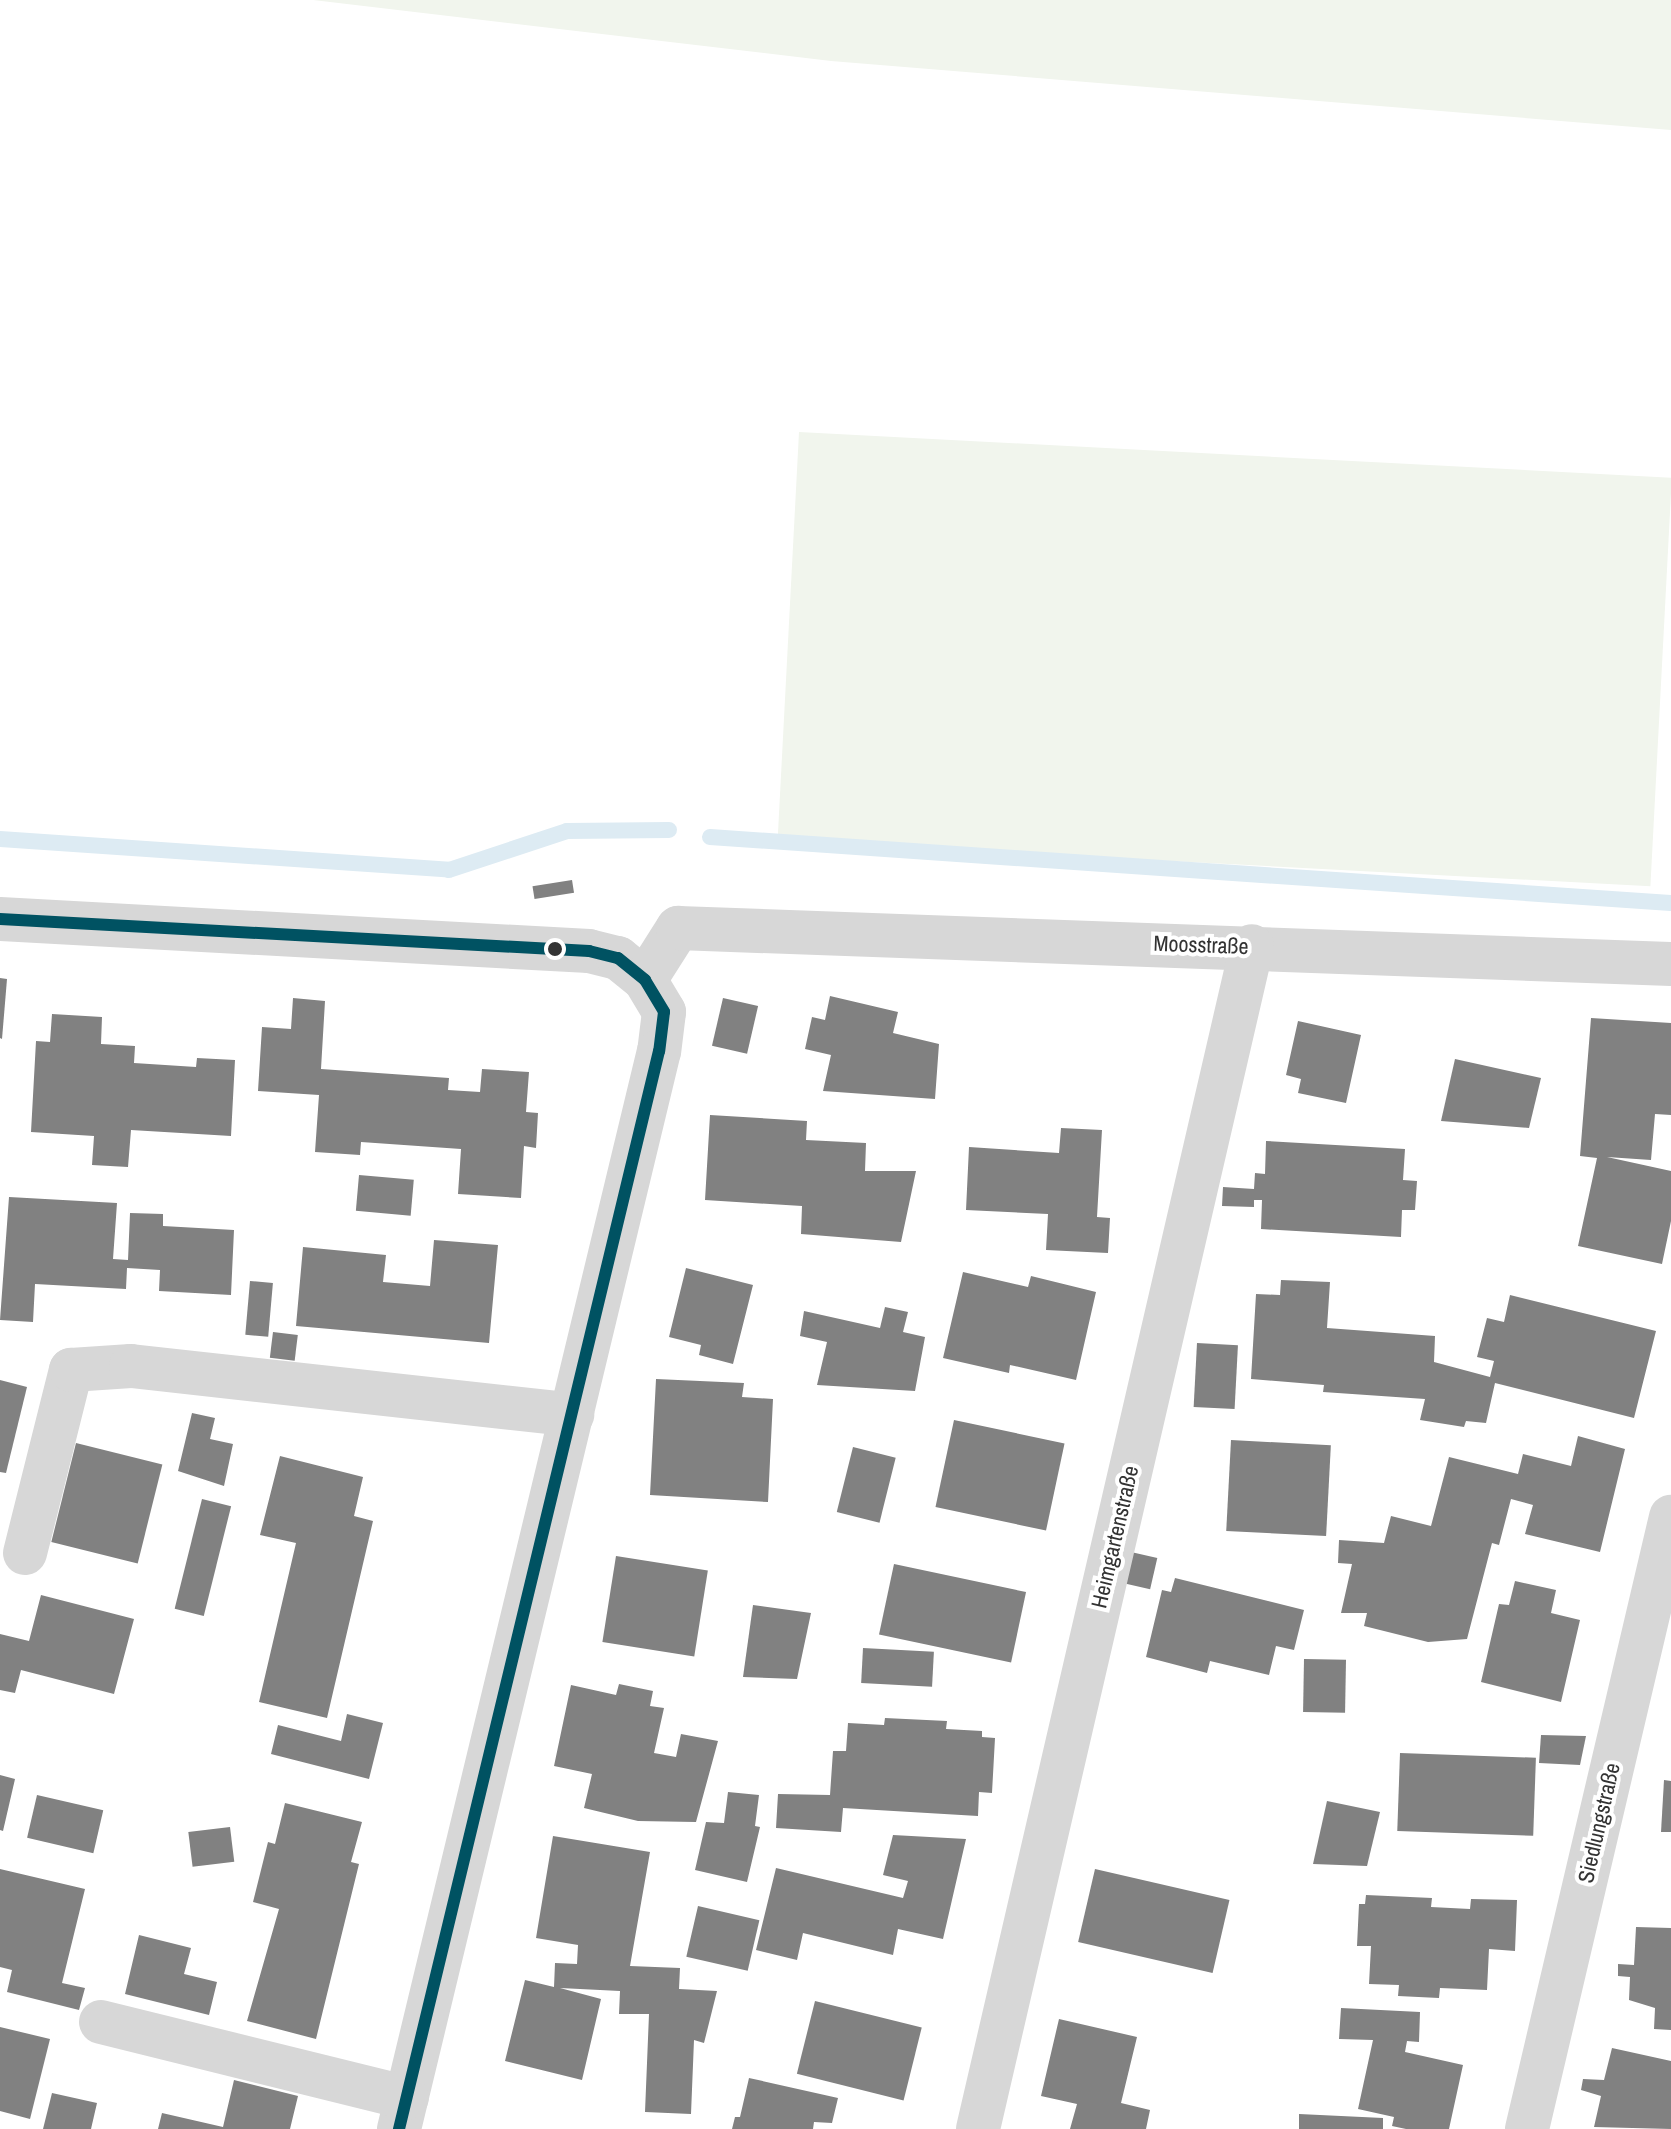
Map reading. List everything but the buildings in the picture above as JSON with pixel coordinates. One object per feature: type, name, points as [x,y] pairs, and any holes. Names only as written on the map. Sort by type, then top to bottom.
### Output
[{"type":"street","points":[[0,919],[589,951],[618,958],[645,980],[664,1012],[659,1051],[403,2113],[101,2022]]},
{"type":"street","name":"Moosstraße","points":[[645,980],[678,928],[1252,946],[1671,964]]},
{"type":"street","name":"Heimgartenstraße","points":[[978,2129],[1252,946]]},
{"type":"street","points":[[25,1553],[71,1370],[131,1366],[572,1415]]},
{"type":"street","name":"Siedlungstraße","points":[[1527,2129],[1671,1517]]},
{"type":"shaded area","points":[[313,0],[1671,0],[1671,130],[831,61]]},
{"type":"shaded area","points":[[799,432],[1671,478],[1650,886],[778,840]]},
{"type":"waterway","points":[[0,839],[449,870],[567,831],[669,830]]},
{"type":"waterway","points":[[710,837],[1671,903]]},
{"type":"transit line","points":[[0,919],[589,951],[618,958],[645,980],[664,1012],[659,1051],[399,2129]]}]
